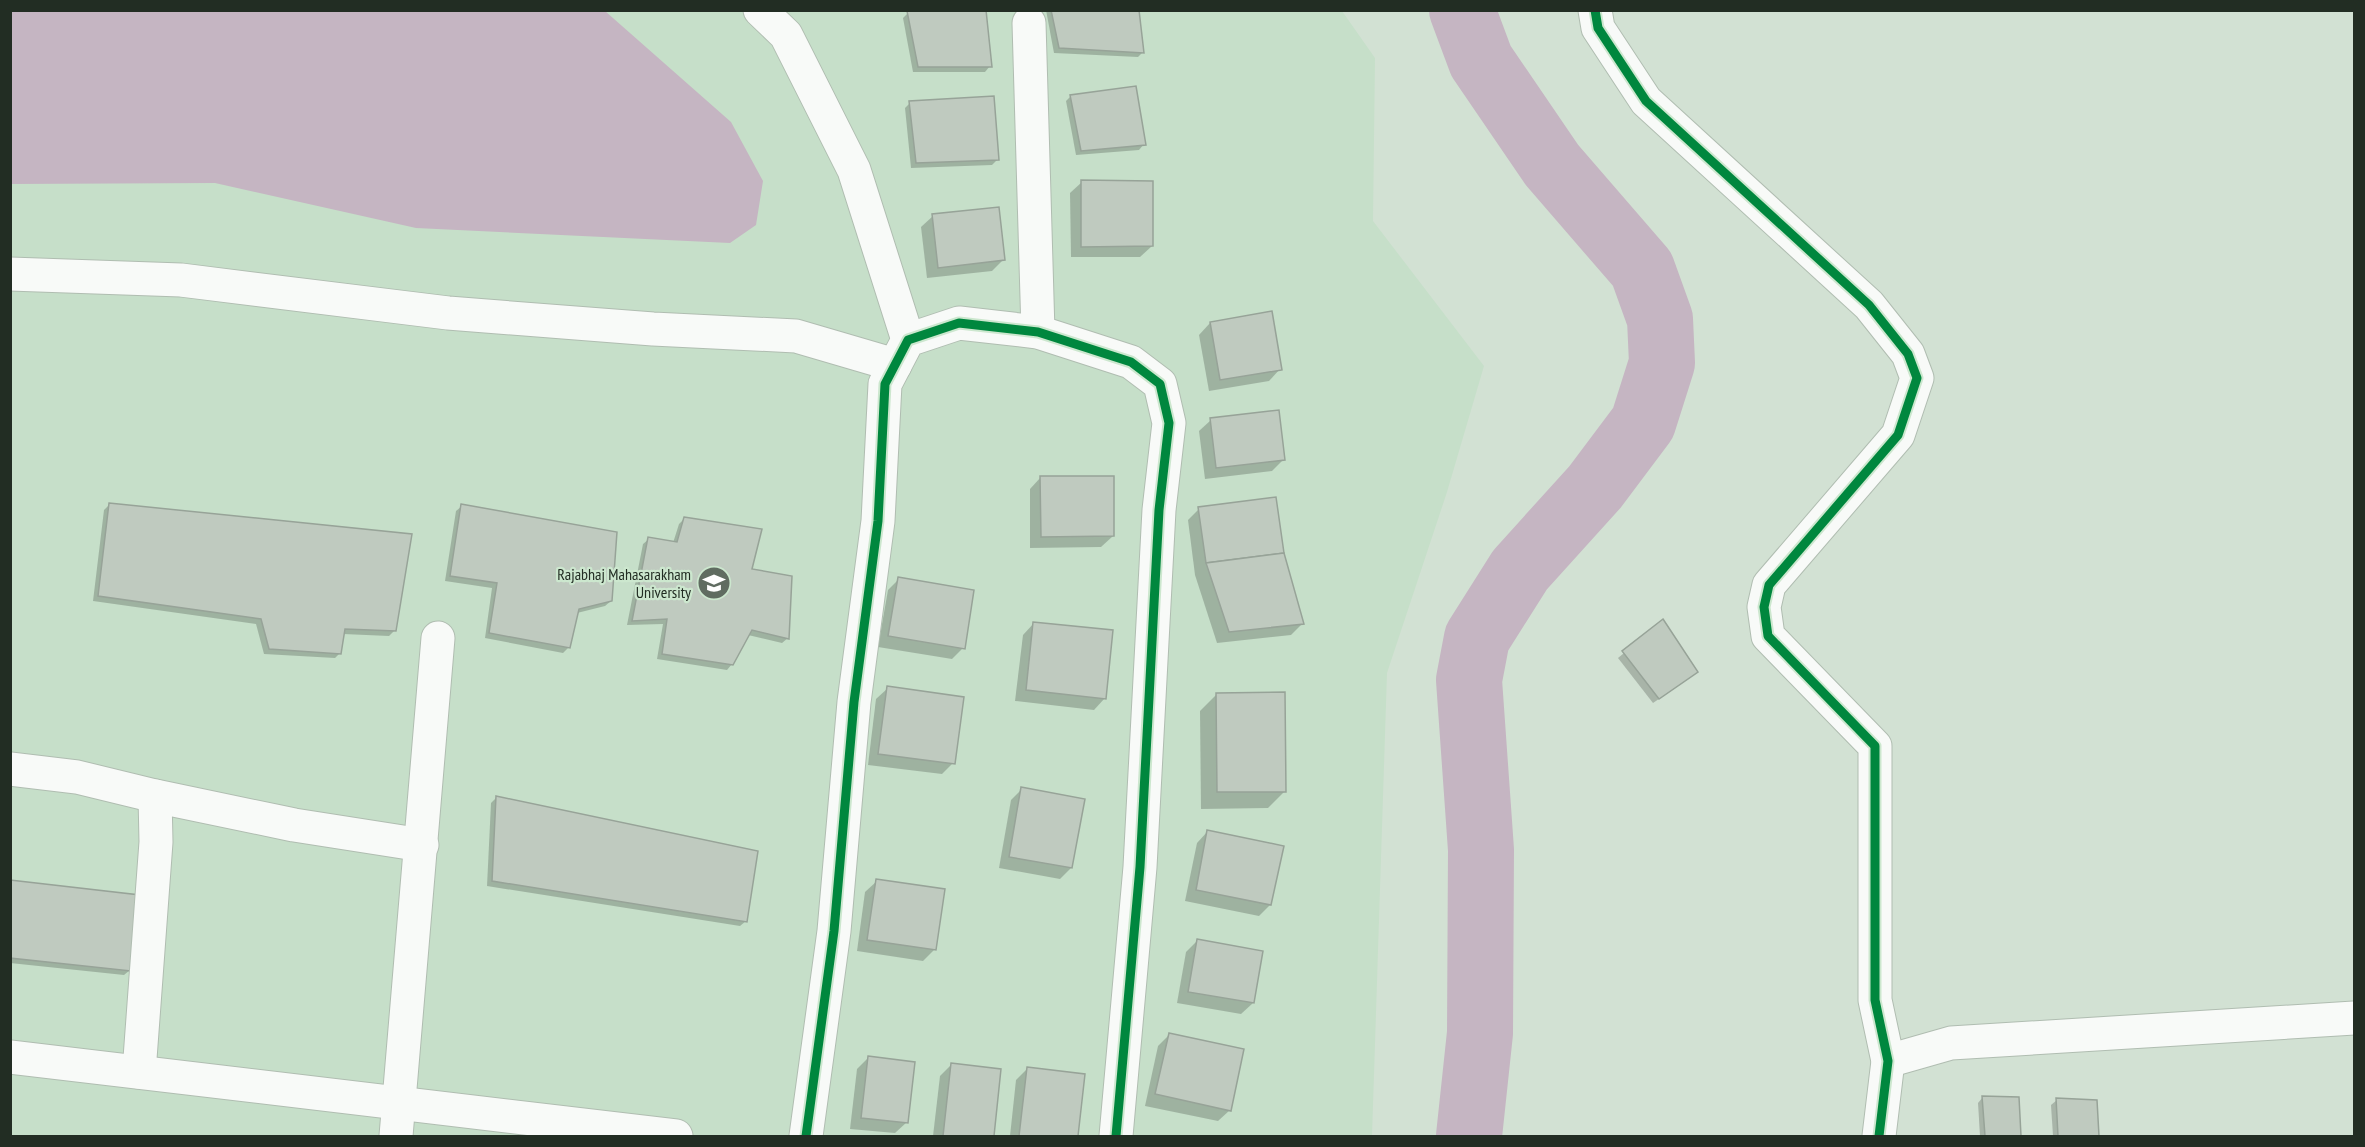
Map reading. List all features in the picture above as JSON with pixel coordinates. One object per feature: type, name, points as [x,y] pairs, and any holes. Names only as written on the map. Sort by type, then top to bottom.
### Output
[{"type":"street","points":[[760,10],[786,36],[854,170],[901,352],[885,384],[878,521],[854,702],[834,931],[806,1137]]},
{"type":"street","points":[[1595,10],[1598,28],[1646,101],[1869,305],[1908,354],[1917,378],[1898,435],[1769,585],[1764,607],[1768,636],[1875,746],[1875,1000],[1888,1061],[1879,1137]]},
{"type":"street","points":[[1029,23],[1038,332]]},
{"type":"street","points":[[10,274],[181,280],[459,314],[653,329],[796,336],[901,352],[959,324],[1038,332],[1131,362],[1160,384],[1169,423],[1159,510],[1140,867],[1116,1137]]},
{"type":"street","points":[[396,1137],[438,638]]},
{"type":"street","points":[[10,769],[77,777],[294,825],[422,845]]},
{"type":"street","points":[[139,1072],[156,842],[155,796]]},
{"type":"street","points":[[1888,1061],[1951,1043],[2355,1018]]},
{"type":"street","points":[[10,1057],[676,1137]]},
{"type":"shaded area","name":"Rajabhaj Mahasarakham University","points":[[10,11],[1342,11],[1375,58],[1373,221],[1484,366],[1447,492],[1387,673],[1372,1136],[11,1136]]},
{"type":"shaded area","points":[[10,11],[605,11],[731,122],[763,181],[756,225],[730,243],[416,228],[215,183],[11,184]]},
{"type":"building","points":[[986,10],[992,67],[918,67],[907,11]]},
{"type":"building","points":[[1051,10],[1139,10],[1144,53],[1059,48]]},
{"type":"building","points":[[1136,86],[1146,145],[1081,151],[1070,95]]},
{"type":"building","points":[[994,96],[999,160],[916,163],[909,101]]},
{"type":"building","points":[[1081,180],[1153,181],[1153,246],[1081,247]]},
{"type":"building","points":[[999,207],[1005,260],[938,268],[932,214]]},
{"type":"building","points":[[1272,311],[1282,370],[1220,380],[1210,322]]},
{"type":"building","points":[[1279,410],[1285,460],[1216,468],[1210,418]]},
{"type":"building","points":[[1040,476],[1114,476],[1114,536],[1041,537]]},
{"type":"building","points":[[1276,497],[1284,553],[1206,563],[1198,507]]},
{"type":"building","points":[[109,503],[412,534],[396,631],[345,629],[341,654],[269,649],[261,619],[98,596]]},
{"type":"building","points":[[461,504],[617,532],[612,601],[579,609],[570,648],[489,633],[497,583],[450,576]]},
{"type":"building","points":[[684,517],[762,529],[752,569],[792,576],[789,639],[752,630],[733,665],[662,654],[667,619],[632,621],[648,537],[677,542]]},
{"type":"building","points":[[1284,553],[1304,624],[1229,632],[1206,563]]},
{"type":"building","points":[[898,577],[974,590],[965,649],[888,636]]},
{"type":"building","points":[[1663,619],[1698,672],[1659,699],[1622,651]]},
{"type":"building","points":[[1033,622],[1113,630],[1106,699],[1026,690]]},
{"type":"building","points":[[887,686],[964,697],[955,764],[878,754]]},
{"type":"building","points":[[1285,692],[1286,792],[1217,792],[1216,693]]},
{"type":"building","points":[[1021,787],[1085,799],[1072,868],[1009,857]]},
{"type":"building","points":[[496,796],[758,851],[747,922],[492,881]]},
{"type":"building","points":[[1207,830],[1284,846],[1271,905],[1196,890]]},
{"type":"building","points":[[876,879],[945,889],[936,950],[867,940]]},
{"type":"building","points":[[10,880],[140,895],[131,971],[10,958]]},
{"type":"building","points":[[1197,939],[1263,951],[1254,1003],[1188,992]]},
{"type":"building","points":[[1169,1033],[1244,1049],[1231,1111],[1155,1094]]},
{"type":"building","points":[[868,1056],[915,1062],[908,1123],[861,1118]]},
{"type":"building","points":[[951,1063],[1001,1069],[994,1136],[943,1136]]},
{"type":"building","points":[[1027,1067],[1085,1074],[1078,1136],[1019,1136]]},
{"type":"building","points":[[1982,1096],[2019,1097],[2021,1136],[1985,1136]]},
{"type":"building","points":[[2056,1098],[2097,1100],[2099,1136],[2058,1136]]},
{"type":"waterway","points":[[1462,10],[1481,61],[1552,165],[1642,269],[1660,319],[1662,363],[1643,423],[1595,487],[1520,570],[1477,638],[1469,680],[1481,850],[1480,1033],[1469,1136]]},
{"type":"cycle path","points":[[1595,10],[1598,28],[1646,101],[1869,305],[1908,354],[1917,378],[1898,435],[1769,585],[1764,607],[1768,636],[1875,746],[1875,1000],[1888,1061],[1879,1136]]},
{"type":"cycle path","points":[[806,1136],[834,931],[854,702],[878,521],[885,384],[908,340],[959,323],[1038,332],[1131,362],[1160,384],[1169,423],[1159,510],[1140,867],[1116,1136]]},
{"type":"place","name":"Rajabhaj Mahasarakham University","points":[[714,583]]}]
